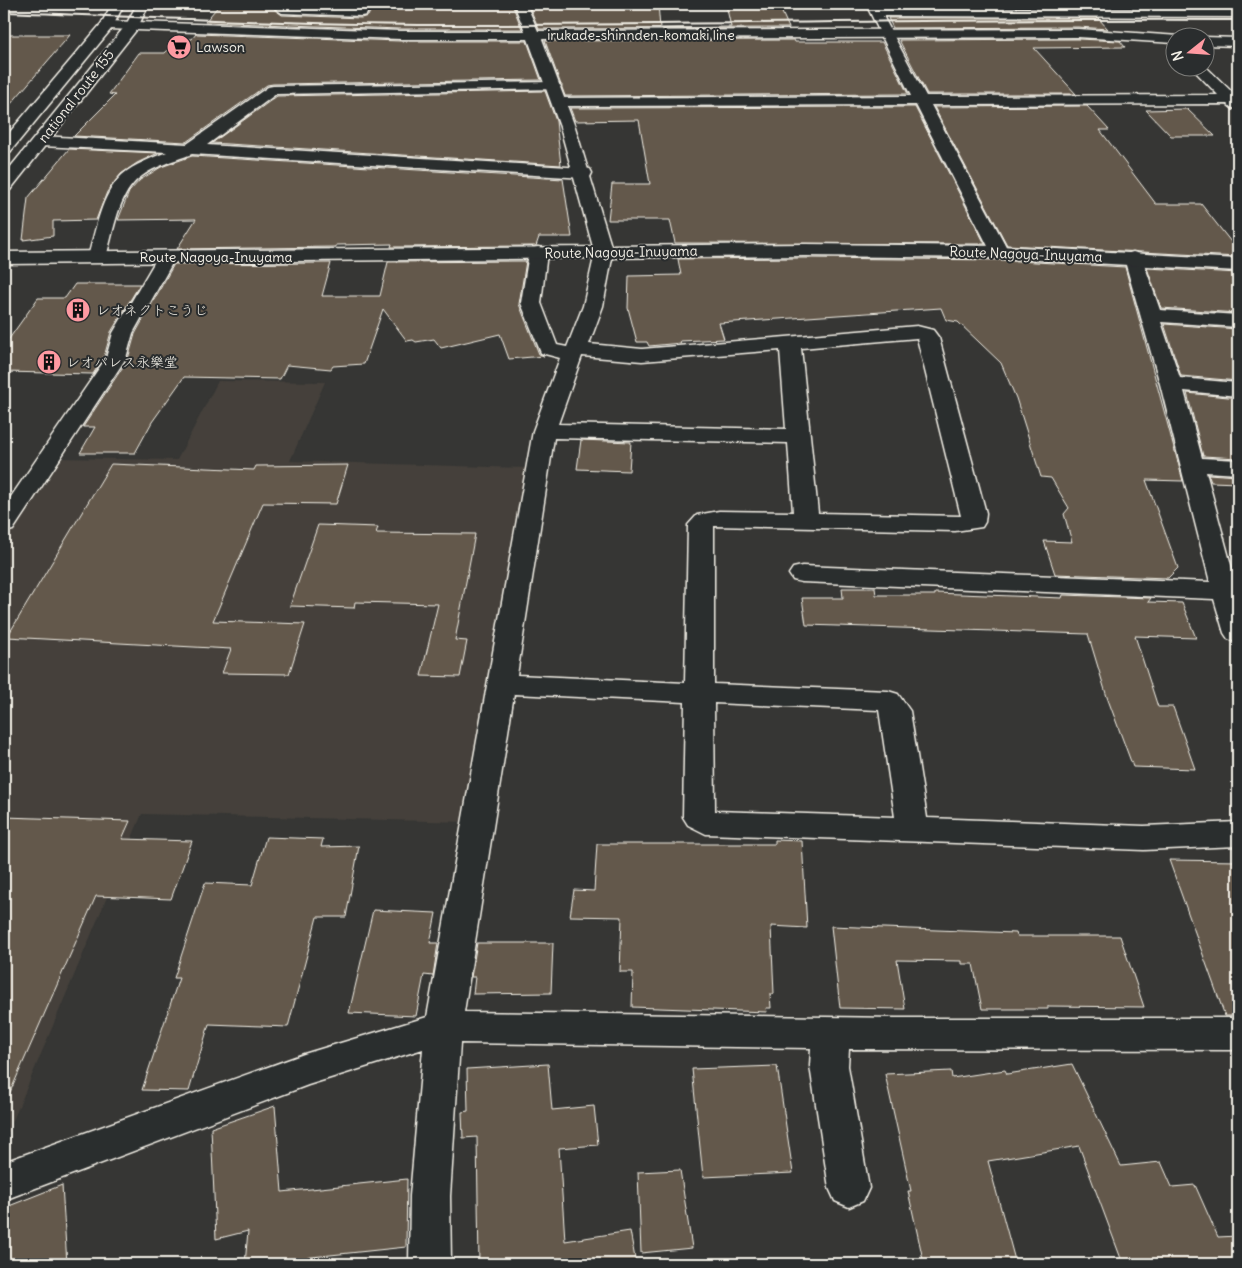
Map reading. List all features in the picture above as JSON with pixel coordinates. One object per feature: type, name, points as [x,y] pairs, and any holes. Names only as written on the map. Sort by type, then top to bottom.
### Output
[{"type":"main road","name":"national route 155","points":[[6,143],[107,25],[118,4]]},
{"type":"main road","name":"national route 155","points":[[4,186],[132,26],[144,4]]},
{"type":"main road","points":[[286,4],[282,9],[361,12],[366,4]]},
{"type":"main road","points":[[430,1264],[430,1196],[443,1027],[544,431],[588,318],[604,253],[584,173],[554,86],[520,4]]},
{"type":"main road","points":[[1000,252],[873,8],[1085,8],[1235,11]]},
{"type":"main road","name":"irukade-shinnden-komaki line","points":[[107,25],[350,35],[534,36],[1078,32],[1164,39]]},
{"type":"main road","points":[[1214,41],[1238,42]]},
{"type":"main road","points":[[1210,78],[1236,102]]},
{"type":"main road","points":[[97,257],[115,197],[128,179],[148,166],[192,148],[273,90],[554,86]]},
{"type":"main road","points":[[560,102],[920,100],[1236,102]]},
{"type":"main road","points":[[41,141],[192,148],[360,161],[584,173]]},
{"type":"main road","name":"Route Nagoya-Inuyama","points":[[4,258],[166,258],[805,250],[1000,252],[1238,265]]},
{"type":"main road","points":[[538,253],[530,303],[548,349],[642,355],[917,332],[926,334],[929,338],[974,513],[973,522],[966,524],[719,518],[706,520],[700,525],[699,817],[706,822],[1144,838],[1238,834]]},
{"type":"main road","points":[[4,525],[116,358],[123,333],[166,258]]},
{"type":"main road","points":[[1133,258],[1152,315]]},
{"type":"main road","points":[[1238,321],[1152,315],[1148,313],[1171,384],[1193,464],[1228,561],[1225,591],[1238,633]]},
{"type":"main road","points":[[790,343],[806,520]]},
{"type":"main road","points":[[1171,384],[1238,389]]},
{"type":"main road","points":[[544,431],[798,436]]},
{"type":"main road","points":[[1193,464],[1238,467]]},
{"type":"main road","points":[[802,574],[1225,591]]},
{"type":"main road","points":[[502,684],[888,701],[896,712],[913,830]]},
{"type":"main road","points":[[4,1182],[304,1070],[443,1027],[831,1033],[1238,1034]]},
{"type":"main road","points":[[831,1033],[829,1066],[849,1188]]},
{"type":"shaded area","points":[[218,381],[325,382],[290,461],[528,468],[467,822],[142,814],[4,1142],[4,538],[58,458],[177,460]]},
{"type":"building","points":[[220,4],[278,4],[274,9],[282,15],[361,18],[368,16],[374,4],[512,4],[522,29],[400,29],[205,22]]},
{"type":"building","points":[[528,4],[658,4],[660,28],[731,27],[726,5],[771,5],[772,8],[780,8],[789,28],[539,29]]},
{"type":"building","points":[[880,4],[1085,4],[1087,7],[882,6]]},
{"type":"building","points":[[888,18],[1098,18],[1108,29],[1078,27],[893,28]]},
{"type":"building","points":[[196,34],[400,41],[527,41],[541,80],[273,84],[267,85],[186,142],[74,136],[115,95],[109,94],[139,53],[165,53],[178,39],[192,39]]},
{"type":"building","points":[[4,35],[70,35],[4,112]]},
{"type":"building","points":[[1078,39],[1120,41],[1125,47],[1034,48],[1076,94],[927,94],[899,40]]},
{"type":"building","points":[[794,40],[795,42],[882,42],[908,94],[565,96],[545,41]]},
{"type":"building","points":[[545,91],[556,121],[561,165],[212,143],[277,96]]},
{"type":"building","points":[[1087,106],[1109,130],[1100,130],[1156,204],[1201,204],[1231,242],[1238,242],[1238,257],[1007,245],[934,107]]},
{"type":"building","points":[[915,107],[985,244],[675,243],[670,220],[608,220],[612,184],[650,184],[639,120],[575,121],[570,108]]},
{"type":"building","points":[[1187,109],[1215,136],[1171,136],[1146,110]]},
{"type":"building","points":[[69,149],[158,153],[137,163],[121,174],[107,192],[96,220],[53,221],[53,236],[23,240],[28,198]]},
{"type":"building","points":[[192,156],[563,179],[572,237],[539,237],[536,246],[391,247],[392,244],[336,245],[336,247],[177,249],[196,219],[118,220],[129,192],[140,180],[161,167]]},
{"type":"building","points":[[678,259],[1000,260],[1125,267],[1183,481],[1146,480],[1178,568],[1168,578],[1055,574],[1044,541],[1072,542],[1064,514],[1069,508],[1051,478],[1041,477],[1016,398],[1001,363],[958,322],[946,320],[941,308],[719,323],[724,339],[680,341],[681,343],[649,346],[647,342],[637,342],[628,308],[629,276],[681,275]]},
{"type":"building","points":[[526,261],[519,304],[539,354],[544,356],[509,359],[500,334],[441,348],[434,339],[416,342],[413,340],[407,341],[383,309],[364,364],[333,366],[331,369],[287,365],[280,379],[184,377],[152,422],[135,453],[80,453],[95,427],[83,427],[128,359],[135,334],[174,264],[331,263],[322,296],[380,296],[388,262]]},
{"type":"building","points":[[1147,268],[1238,273],[1238,313],[1161,308]]},
{"type":"building","points":[[75,284],[140,284],[111,332],[104,357],[93,374],[4,372],[4,346],[38,298],[65,298]]},
{"type":"building","points":[[1164,324],[1238,329],[1238,381],[1181,376]]},
{"type":"building","points":[[1187,393],[1238,398],[1238,458],[1203,456]]},
{"type":"building","points":[[581,440],[631,442],[629,471],[577,469]]},
{"type":"building","points":[[111,464],[254,470],[256,466],[348,465],[336,504],[263,503],[213,621],[305,624],[289,674],[222,673],[231,649],[7,637]]},
{"type":"building","points":[[1208,474],[1238,476],[1238,483],[1211,482]]},
{"type":"building","points":[[318,525],[378,527],[376,533],[475,534],[455,640],[467,641],[460,677],[421,676],[438,604],[355,602],[354,608],[290,606]]},
{"type":"building","points":[[842,588],[875,588],[876,595],[935,595],[935,593],[1062,598],[1063,595],[1151,598],[1148,602],[1182,603],[1196,638],[1135,636],[1158,707],[1173,707],[1195,769],[1133,767],[1107,697],[1088,634],[806,625],[802,598],[843,598]]},
{"type":"building","points":[[4,817],[130,821],[122,839],[192,841],[171,899],[96,896],[4,1106]]},
{"type":"building","points":[[266,837],[323,839],[321,847],[359,846],[346,917],[317,917],[288,1027],[209,1024],[189,1091],[142,1090],[179,978],[174,978],[205,883],[252,885]]},
{"type":"building","points":[[775,840],[802,841],[807,928],[771,926],[774,994],[770,994],[771,1008],[766,1008],[767,1012],[632,1007],[633,972],[620,972],[622,917],[570,916],[574,890],[594,891],[597,844],[775,844]]},
{"type":"building","points":[[1169,860],[1238,861],[1238,1016],[1225,1016]]},
{"type":"building","points":[[373,910],[436,913],[430,943],[438,943],[433,976],[424,975],[416,1016],[349,1013]]},
{"type":"building","points":[[831,926],[1016,933],[1017,936],[1120,936],[1144,1007],[1048,1006],[1048,1009],[982,1009],[973,964],[962,964],[962,961],[897,960],[905,1009],[840,1008]]},
{"type":"building","points":[[477,943],[553,943],[551,993],[473,994],[475,977],[471,977]]},
{"type":"building","points":[[548,1064],[552,1110],[594,1106],[598,1145],[559,1148],[565,1241],[630,1231],[636,1264],[479,1264],[477,1137],[463,1138],[462,1112],[468,1111],[467,1069]]},
{"type":"building","points":[[1072,1064],[1121,1166],[1161,1162],[1172,1187],[1195,1185],[1218,1237],[1238,1236],[1238,1264],[1123,1264],[1079,1146],[988,1161],[1016,1264],[924,1264],[908,1191],[911,1191],[885,1074],[951,1071],[952,1078],[1005,1070],[1007,1074]]},
{"type":"building","points":[[777,1066],[793,1173],[703,1177],[692,1069]]},
{"type":"building","points":[[275,1106],[282,1192],[407,1179],[406,1247],[245,1264],[248,1231],[216,1239],[211,1128]]},
{"type":"building","points":[[680,1170],[692,1248],[641,1253],[638,1172]]},
{"type":"building","points":[[62,1185],[67,1264],[4,1264],[4,1208]]},
{"type":"railway","points":[[4,12],[263,22],[419,25],[1238,20]]},
{"type":"place","name":"Lawson","points":[[179,47]]},
{"type":"place","name":"レオネクトこうじ","points":[[78,310]]},
{"type":"place","name":"レオパレス永樂堂","points":[[49,362]]}]
